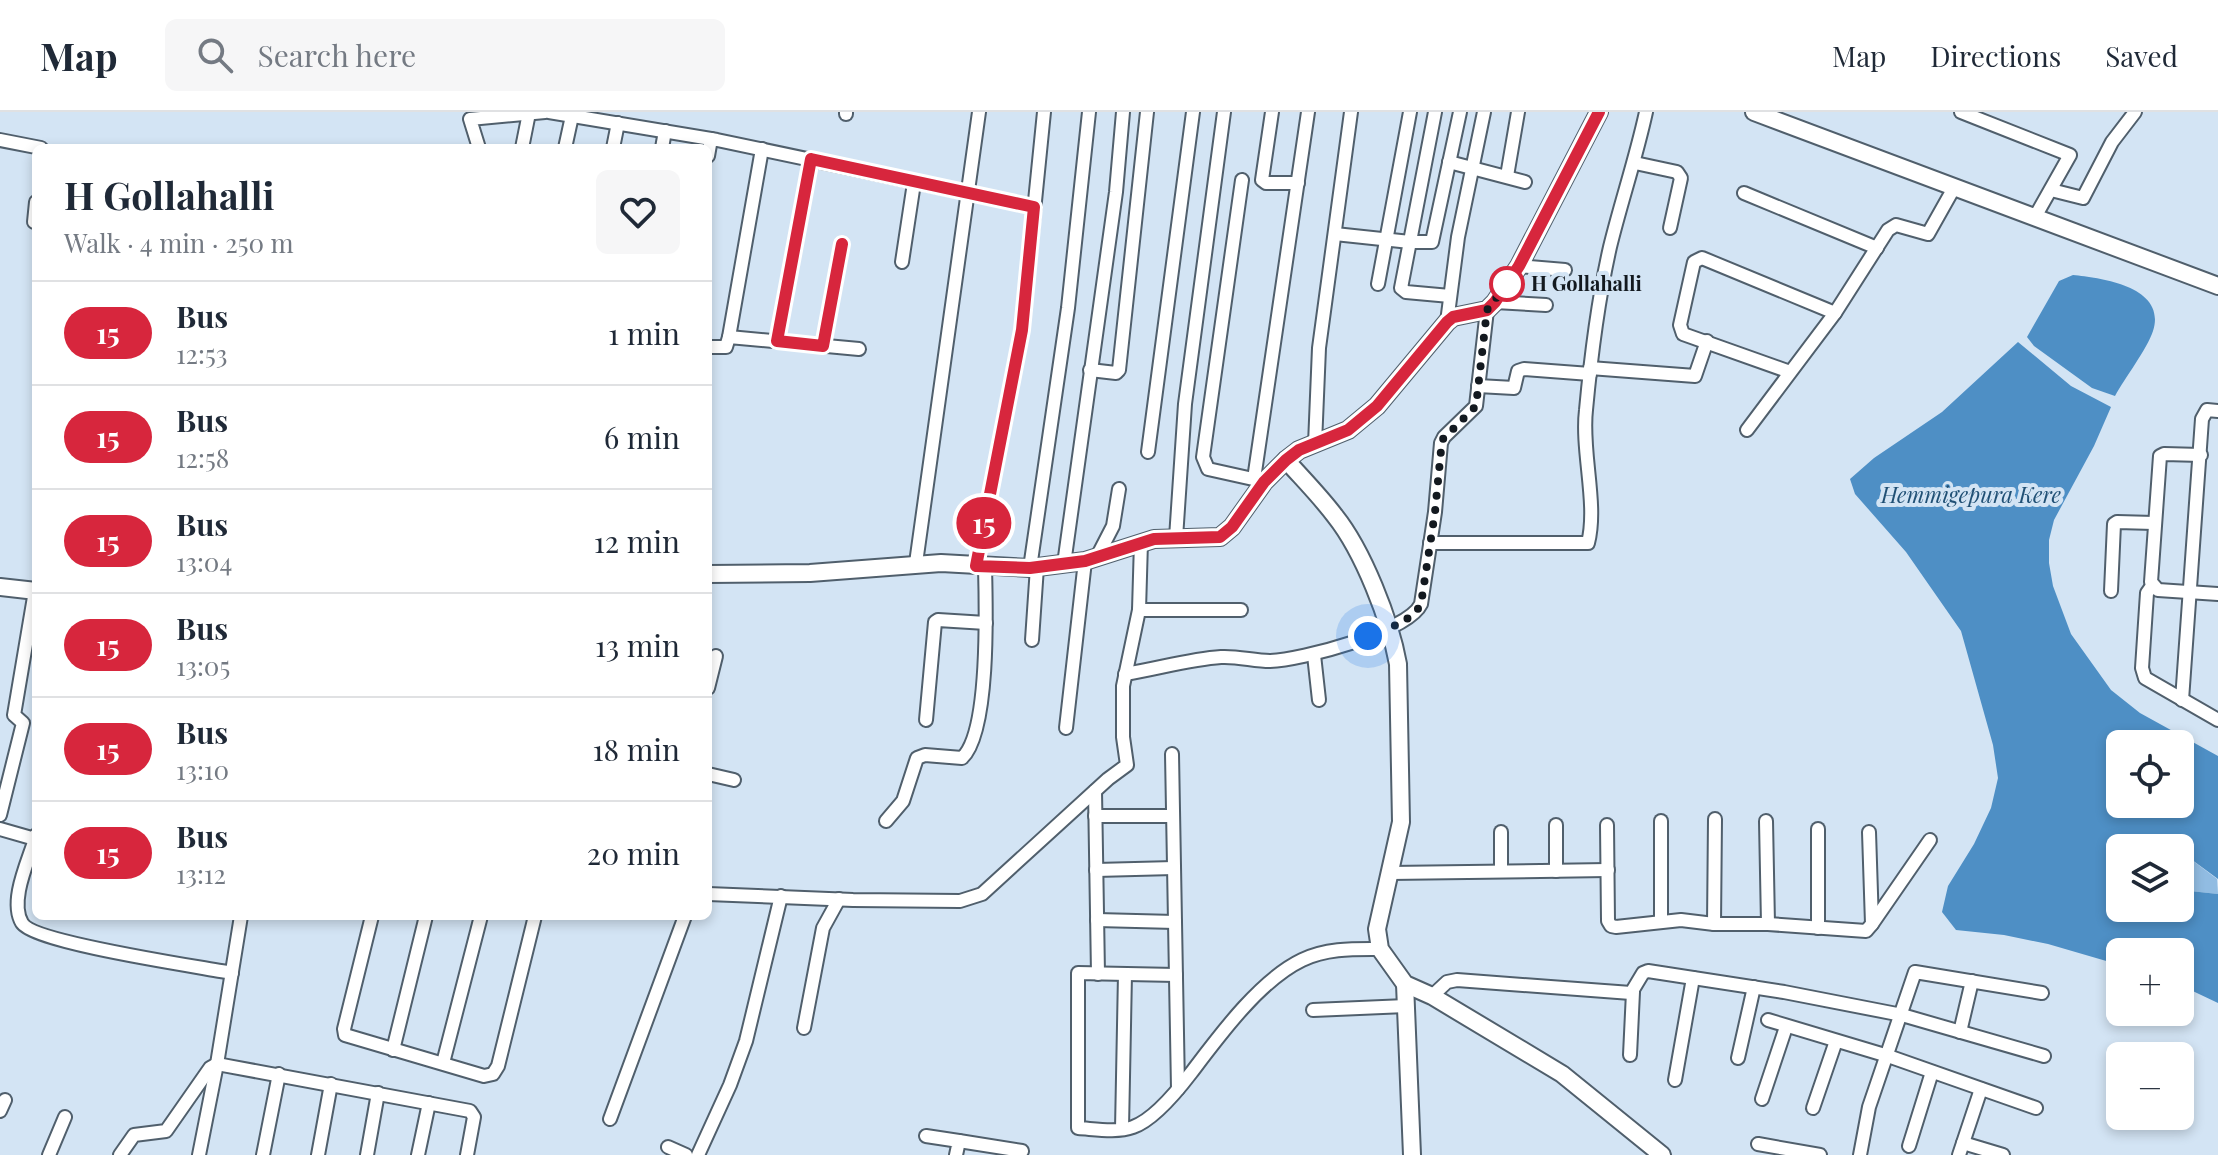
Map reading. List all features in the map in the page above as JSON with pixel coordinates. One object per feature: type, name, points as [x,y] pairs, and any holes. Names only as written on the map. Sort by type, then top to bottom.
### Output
[{"type":"street","points":[[478,144],[470,119],[547,112],[711,139],[1034,207]]},
{"type":"street","points":[[916,563],[979,112]]},
{"type":"street","points":[[886,821],[903,801],[913,762],[929,755],[962,758],[975,731],[985,669],[986,623],[980,566],[1022,330],[1044,112]]},
{"type":"street","points":[[1032,640],[1033,568],[1068,308],[1089,112]]},
{"type":"street","points":[[1064,564],[1116,192],[1123,112]]},
{"type":"street","points":[[1090,370],[1116,373],[1119,370],[1147,112]]},
{"type":"street","points":[[1148,452],[1193,112]]},
{"type":"street","points":[[1176,538],[1185,404],[1224,112]]},
{"type":"street","points":[[1272,112],[1262,180],[1266,183],[1298,183]]},
{"type":"street","points":[[1259,481],[1308,112]]},
{"type":"street","points":[[1315,444],[1319,348],[1351,112]]},
{"type":"street","points":[[1378,284],[1410,112]]},
{"type":"street","points":[[1435,112],[1401,288],[1406,292],[1450,296]]},
{"type":"street","points":[[1335,234],[1429,243],[1433,239],[1460,112]]},
{"type":"street","points":[[1447,322],[1458,237],[1484,112]]},
{"type":"street","points":[[1507,176],[1518,112]]},
{"type":"street","points":[[1125,674],[1219,657],[1269,661],[1314,655],[1391,628],[1419,609],[1442,440],[1474,409],[1491,306],[1519,266],[1599,112]]},
{"type":"street","points":[[1430,543],[1588,543],[1590,496],[1585,431],[1590,371],[1607,260],[1646,112]]},
{"type":"street","points":[[1754,112],[2218,286]]},
{"type":"street","points":[[1961,112],[2068,152],[2070,158],[2035,217]]},
{"type":"street","points":[[2051,190],[2083,198],[2112,142],[2135,112]]},
{"type":"street","points":[[523,144],[529,113]]},
{"type":"street","points":[[566,144],[572,116]]},
{"type":"street","points":[[614,144],[618,123]]},
{"type":"street","points":[[663,144],[665,131]]},
{"type":"street","points":[[710,144],[711,139]]},
{"type":"street","points":[[0,140],[32,146]]},
{"type":"street","points":[[712,347],[726,347],[729,337],[762,149]]},
{"type":"street","points":[[777,341],[811,159]]},
{"type":"street","points":[[1449,162],[1525,182]]},
{"type":"street","points":[[1635,163],[1677,172],[1681,178],[1670,228]]},
{"type":"street","points":[[1242,180],[1203,457],[1208,469],[1259,481]]},
{"type":"street","points":[[1446,180],[1469,186]]},
{"type":"street","points":[[902,262],[914,183]]},
{"type":"street","points":[[1747,430],[1835,313],[1892,226],[1928,234],[1955,186]]},
{"type":"street","points":[[1744,193],[1877,248]]},
{"type":"street","points":[[823,346],[842,244]]},
{"type":"street","points":[[1790,372],[1683,334],[1680,325],[1697,258],[1835,313]]},
{"type":"street","points":[[1519,266],[1565,270]]},
{"type":"street","points":[[712,574],[810,573],[916,563],[1033,568],[1091,559],[1141,542],[1176,538],[1213,539],[1227,533],[1259,481],[1286,460],[1348,430],[1371,412],[1453,317],[1491,306],[1546,305]]},
{"type":"street","points":[[729,337],[859,349]]},
{"type":"street","points":[[1478,386],[1514,388],[1518,371],[1524,369],[1690,377],[1699,372],[1707,341]]},
{"type":"street","points":[[2182,700],[2204,415],[2207,410],[2218,411]]},
{"type":"street","points":[[2201,455],[2160,456],[2152,586],[2147,593],[2142,668],[2145,678],[2218,720]]},
{"type":"street","points":[[1286,460],[1337,518],[1391,628],[1398,664],[1401,822],[1377,929],[1380,949],[1405,984],[1432,996],[1562,1074],[1662,1155]]},
{"type":"street","points":[[1066,728],[1091,559],[1113,526],[1119,489]]},
{"type":"street","points":[[2111,591],[2114,524],[2154,523]]},
{"type":"street","points":[[712,894],[960,901],[982,894],[1127,764],[1123,737],[1125,674],[1139,610],[1141,542]]},
{"type":"street","points":[[2152,586],[2158,590],[2218,594]]},
{"type":"street","points":[[0,587],[32,591]]},
{"type":"street","points":[[0,815],[29,722],[14,715],[32,609]]},
{"type":"street","points":[[1139,610],[1241,610]]},
{"type":"street","points":[[926,720],[935,622],[986,623]]},
{"type":"street","points":[[1314,655],[1319,700]]},
{"type":"street","points":[[712,672],[716,656]]},
{"type":"street","points":[[1172,754],[1178,1089]]},
{"type":"street","points":[[712,775],[734,780]]},
{"type":"street","points":[[1095,791],[1098,974]]},
{"type":"street","points":[[1095,816],[1173,816]]},
{"type":"street","points":[[1714,924],[1715,819]]},
{"type":"street","points":[[1661,821],[1661,921]]},
{"type":"street","points":[[1766,821],[1768,924]]},
{"type":"street","points":[[1556,825],[1556,871]]},
{"type":"street","points":[[1607,825],[1608,921],[1611,926],[1681,920],[1866,931],[1930,840]]},
{"type":"street","points":[[0,829],[32,835]]},
{"type":"street","points":[[1818,829],[1818,928]]},
{"type":"street","points":[[1501,832],[1501,871]]},
{"type":"street","points":[[1869,832],[1872,924]]},
{"type":"street","points":[[32,847],[18,900],[21,921],[26,928],[54,940],[232,973]]},
{"type":"street","points":[[1096,870],[1174,868]]},
{"type":"street","points":[[1390,873],[1608,870]]},
{"type":"street","points":[[698,1155],[746,1041],[781,896]]},
{"type":"street","points":[[804,1028],[823,928],[839,899]]},
{"type":"street","points":[[199,1155],[240,920]]},
{"type":"street","points":[[371,920],[344,1033],[350,1039],[484,1076],[496,1071],[534,920]]},
{"type":"street","points":[[393,1050],[425,920]]},
{"type":"street","points":[[443,1063],[480,920]]},
{"type":"street","points":[[610,1119],[684,920]]},
{"type":"street","points":[[1097,920],[1175,922]]},
{"type":"street","points":[[1176,975],[1078,973],[1078,1128],[1122,1129],[1142,1122],[1178,1089],[1226,1027],[1286,970],[1302,960],[1328,952],[1380,949]]},
{"type":"street","points":[[1630,1055],[1633,992],[1647,971],[1754,987],[1902,1015],[2044,1056]]},
{"type":"street","points":[[1860,1155],[1869,1107],[1916,971],[2042,993]]},
{"type":"street","points":[[1122,1129],[1125,974]]},
{"type":"street","points":[[1675,1080],[1693,978]]},
{"type":"street","points":[[1432,996],[1447,982],[1457,980],[1633,992]]},
{"type":"street","points":[[1960,1032],[1972,981]]},
{"type":"street","points":[[1405,984],[1412,1155]]},
{"type":"street","points":[[1738,1058],[1754,987]]},
{"type":"street","points":[[1313,1010],[1406,1006]]},
{"type":"street","points":[[1768,1020],[1888,1056],[2036,1108]]},
{"type":"street","points":[[1762,1099],[1786,1027]]},
{"type":"street","points":[[1813,1108],[1836,1041]]},
{"type":"street","points":[[120,1155],[134,1135],[166,1131],[210,1068],[217,1064],[473,1112],[467,1155]]},
{"type":"street","points":[[1909,1146],[1932,1072]]},
{"type":"street","points":[[263,1155],[279,1074]]},
{"type":"street","points":[[318,1155],[331,1084]]},
{"type":"street","points":[[1981,1089],[1961,1149],[2003,1155]]},
{"type":"street","points":[[367,1155],[378,1093]]},
{"type":"street","points":[[418,1155],[429,1103]]},
{"type":"street","points":[[49,1155],[65,1117]]},
{"type":"street","points":[[926,1136],[1022,1151]]},
{"type":"street","points":[[956,1155],[959,1141]]},
{"type":"street","points":[[1758,1144],[1820,1155]]},
{"type":"street","points":[[668,1147],[686,1155]]},
{"type":"shaded area","points":[[2194,862],[2217,879],[2218,894],[2194,891]]},
{"type":"water","points":[[2073,275],[2115,282],[2142,295],[2151,304],[2155,316],[2153,331],[2115,396],[2092,388],[2034,346],[2027,337],[2059,281]]},
{"type":"water","name":"Hemmigepura Kere","points":[[2018,342],[2071,386],[2111,407],[2054,520],[2049,540],[2053,586],[2071,634],[2111,690],[2140,713],[2171,730],[2106,730],[2106,818],[2194,818],[2194,743],[2218,756],[2218,879],[2194,861],[2194,834],[2106,834],[2106,922],[2194,922],[2194,891],[2218,894],[2218,1003],[2194,992],[2194,938],[2106,938],[2106,961],[2048,944],[1956,930],[1942,912],[1948,886],[1974,844],[1991,808],[1998,778],[1993,745],[1961,631],[1906,552],[1855,494],[1850,479],[1874,458],[1942,412]]},
{"type":"bus line","name":"15","points":[[842,244],[823,346],[777,341],[811,159],[1034,207],[1022,330],[976,566],[1030,568],[1085,561],[1154,539],[1213,539],[1227,533],[1264,482],[1292,455],[1348,430],[1377,406],[1442,326],[1453,317],[1487,310],[1495,302],[1519,266],[1599,112]]},
{"type":"place","name":"H Gollahalli","points":[[1507,284]]},
{"type":"route","points":[[1368,636],[1391,628],[1416,613],[1421,604],[1435,512],[1441,443],[1476,406],[1487,310],[1507,284]]}]
